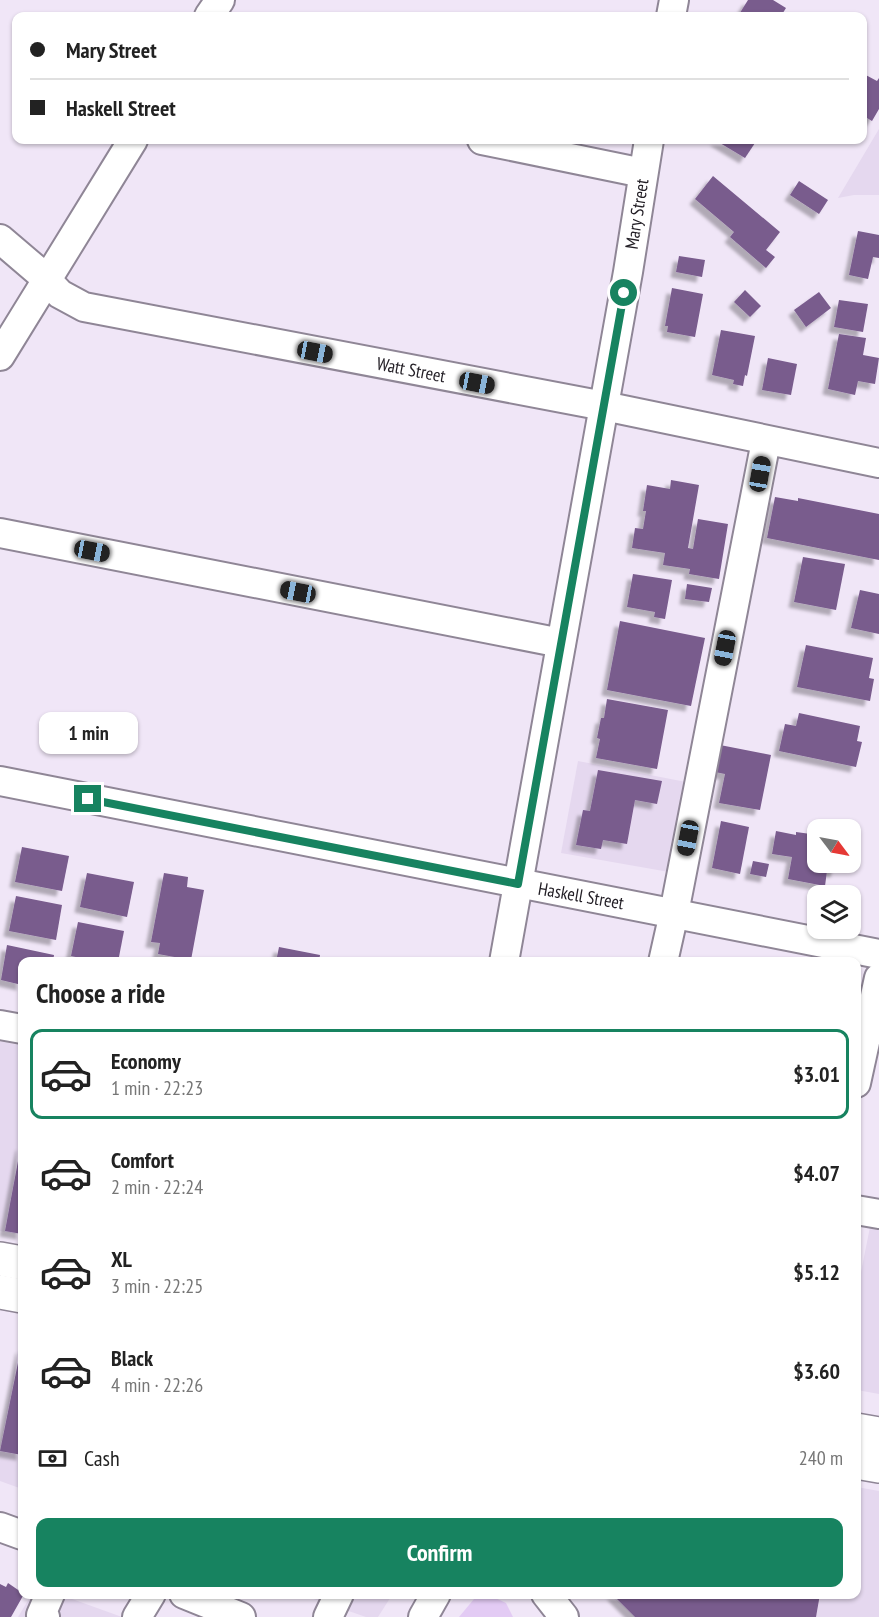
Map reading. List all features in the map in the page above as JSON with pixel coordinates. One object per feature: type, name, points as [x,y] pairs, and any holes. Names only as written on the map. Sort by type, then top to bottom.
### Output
[{"type":"main road","points":[[0,1259],[18,1262]]},
{"type":"main road","points":[[0,1292],[18,1295]]},
{"type":"main road","points":[[861,1431],[879,1434]]},
{"type":"main road","points":[[861,1463],[879,1467]]},
{"type":"street","points":[[0,356],[132,144]]},
{"type":"street","points":[[502,144],[644,173]]},
{"type":"street","name":"Mary Street","points":[[505,957],[604,406],[648,144]]},
{"type":"street","name":"Watt Street","points":[[0,239],[60,294],[84,307],[604,406],[879,463]]},
{"type":"street","points":[[664,957],[766,441]]},
{"type":"street","points":[[0,533],[561,643]]},
{"type":"street","name":"Haskell Street","points":[[0,781],[879,954]]},
{"type":"street","points":[[861,1060],[879,978]]},
{"type":"street","points":[[0,1025],[18,1028]]},
{"type":"street","points":[[861,1211],[879,1214]]},
{"type":"street","points":[[0,1527],[18,1534]]},
{"type":"street","points":[[137,1617],[148,1599]]},
{"type":"street","points":[[197,1599],[242,1617]]},
{"type":"street","points":[[328,1617],[337,1599]]},
{"type":"street","points":[[423,1617],[433,1599]]},
{"type":"street","points":[[550,1599],[564,1617]]},
{"type":"shaded area","points":[[879,129],[879,195],[854,195],[838,198]]},
{"type":"shaded area","points":[[578,761],[686,782],[669,872],[561,853]]},
{"type":"shaded area","points":[[0,1041],[18,1045],[18,1234],[0,1231]]},
{"type":"shaded area","points":[[870,1227],[879,1229],[879,1394],[861,1391],[861,1272]]},
{"type":"shaded area","points":[[18,1349],[18,1488],[0,1481],[0,1445]]},
{"type":"shaded area","points":[[861,1488],[879,1491],[879,1617],[634,1617],[614,1599],[861,1599]]},
{"type":"shaded area","points":[[29,1599],[72,1599],[122,1617],[18,1617]]},
{"type":"shaded area","points":[[314,1599],[389,1599],[378,1617],[366,1617]]},
{"type":"shaded area","points":[[474,1599],[497,1599],[506,1603],[513,1617],[459,1617]]},
{"type":"building","points":[[748,0],[773,0],[786,8],[784,12],[740,12]]},
{"type":"building","points":[[867,76],[877,81],[879,78],[879,109],[872,121],[867,118]]},
{"type":"building","points":[[722,144],[754,144],[745,158]]},
{"type":"building","points":[[713,176],[780,232],[766,250],[775,257],[766,268],[730,237],[734,232],[695,199]]},
{"type":"building","points":[[799,181],[828,200],[819,214],[790,195]]},
{"type":"building","points":[[858,231],[879,235],[879,258],[873,257],[868,279],[849,275]]},
{"type":"building","points":[[679,256],[705,260],[702,277],[676,272]]},
{"type":"building","points":[[672,288],[703,294],[695,337],[667,332],[668,326],[665,326]]},
{"type":"building","points":[[745,290],[761,306],[750,317],[734,302]]},
{"type":"building","points":[[819,292],[831,308],[806,327],[794,310]]},
{"type":"building","points":[[839,300],[868,304],[863,332],[834,327]]},
{"type":"building","points":[[721,330],[755,336],[743,386],[733,384],[734,380],[712,375]]},
{"type":"building","points":[[839,334],[866,338],[863,355],[879,358],[875,384],[858,381],[855,395],[828,389]]},
{"type":"building","points":[[768,358],[797,364],[791,395],[762,390]]},
{"type":"building","points":[[671,480],[699,485],[688,548],[693,549],[698,519],[728,524],[719,579],[689,574],[690,569],[663,565],[665,553],[632,548],[635,528],[643,529],[647,485],[670,489]]},
{"type":"building","points":[[775,497],[798,501],[798,498],[879,514],[879,560],[767,538]]},
{"type":"building","points":[[803,557],[845,564],[836,610],[794,602]]},
{"type":"building","points":[[633,574],[672,580],[665,619],[654,617],[655,612],[627,607]]},
{"type":"building","points":[[687,584],[712,588],[709,602],[685,599]]},
{"type":"building","points":[[860,590],[879,594],[879,634],[851,628]]},
{"type":"building","points":[[620,621],[705,638],[691,706],[607,690]]},
{"type":"building","points":[[806,645],[873,658],[869,678],[874,679],[870,701],[797,687]]},
{"type":"building","points":[[607,699],[668,710],[657,769],[596,758],[600,739],[597,738],[601,718],[604,718]]},
{"type":"building","points":[[799,713],[860,726],[857,741],[862,742],[856,767],[779,751],[785,724],[796,726]]},
{"type":"building","points":[[720,745],[771,755],[760,810],[719,803],[725,774],[715,772]]},
{"type":"building","points":[[598,770],[662,781],[657,804],[635,800],[627,844],[603,840],[601,849],[576,845],[583,810],[590,811]]},
{"type":"building","points":[[721,821],[749,827],[740,874],[712,868]]},
{"type":"building","points":[[776,831],[796,835],[796,832],[807,834],[807,873],[827,873],[825,885],[788,879],[792,857],[772,854]]},
{"type":"building","points":[[22,847],[69,856],[62,891],[15,882]]},
{"type":"building","points":[[753,861],[769,864],[766,877],[750,874]]},
{"type":"building","points":[[87,873],[134,882],[127,917],[80,907]]},
{"type":"building","points":[[164,873],[188,877],[187,887],[204,890],[192,957],[158,954],[160,943],[151,942]]},
{"type":"building","points":[[16,896],[62,905],[56,940],[9,931]]},
{"type":"building","points":[[78,922],[124,931],[119,957],[71,956]]},
{"type":"building","points":[[7,945],[54,955],[54,957],[18,957],[18,984],[1,980]]},
{"type":"building","points":[[279,947],[320,955],[320,957],[277,957]]},
{"type":"building","points":[[18,1161],[18,1233],[5,1231]]},
{"type":"building","points":[[18,1363],[18,1454],[0,1451]]},
{"type":"building","points":[[8,1583],[18,1590],[18,1599],[21,1599],[11,1617],[0,1617],[0,1584],[6,1587]]},
{"type":"building","points":[[617,1599],[819,1599],[816,1617],[635,1617]]},
{"type":"route","points":[[88,799],[518,884],[624,293]]}]
